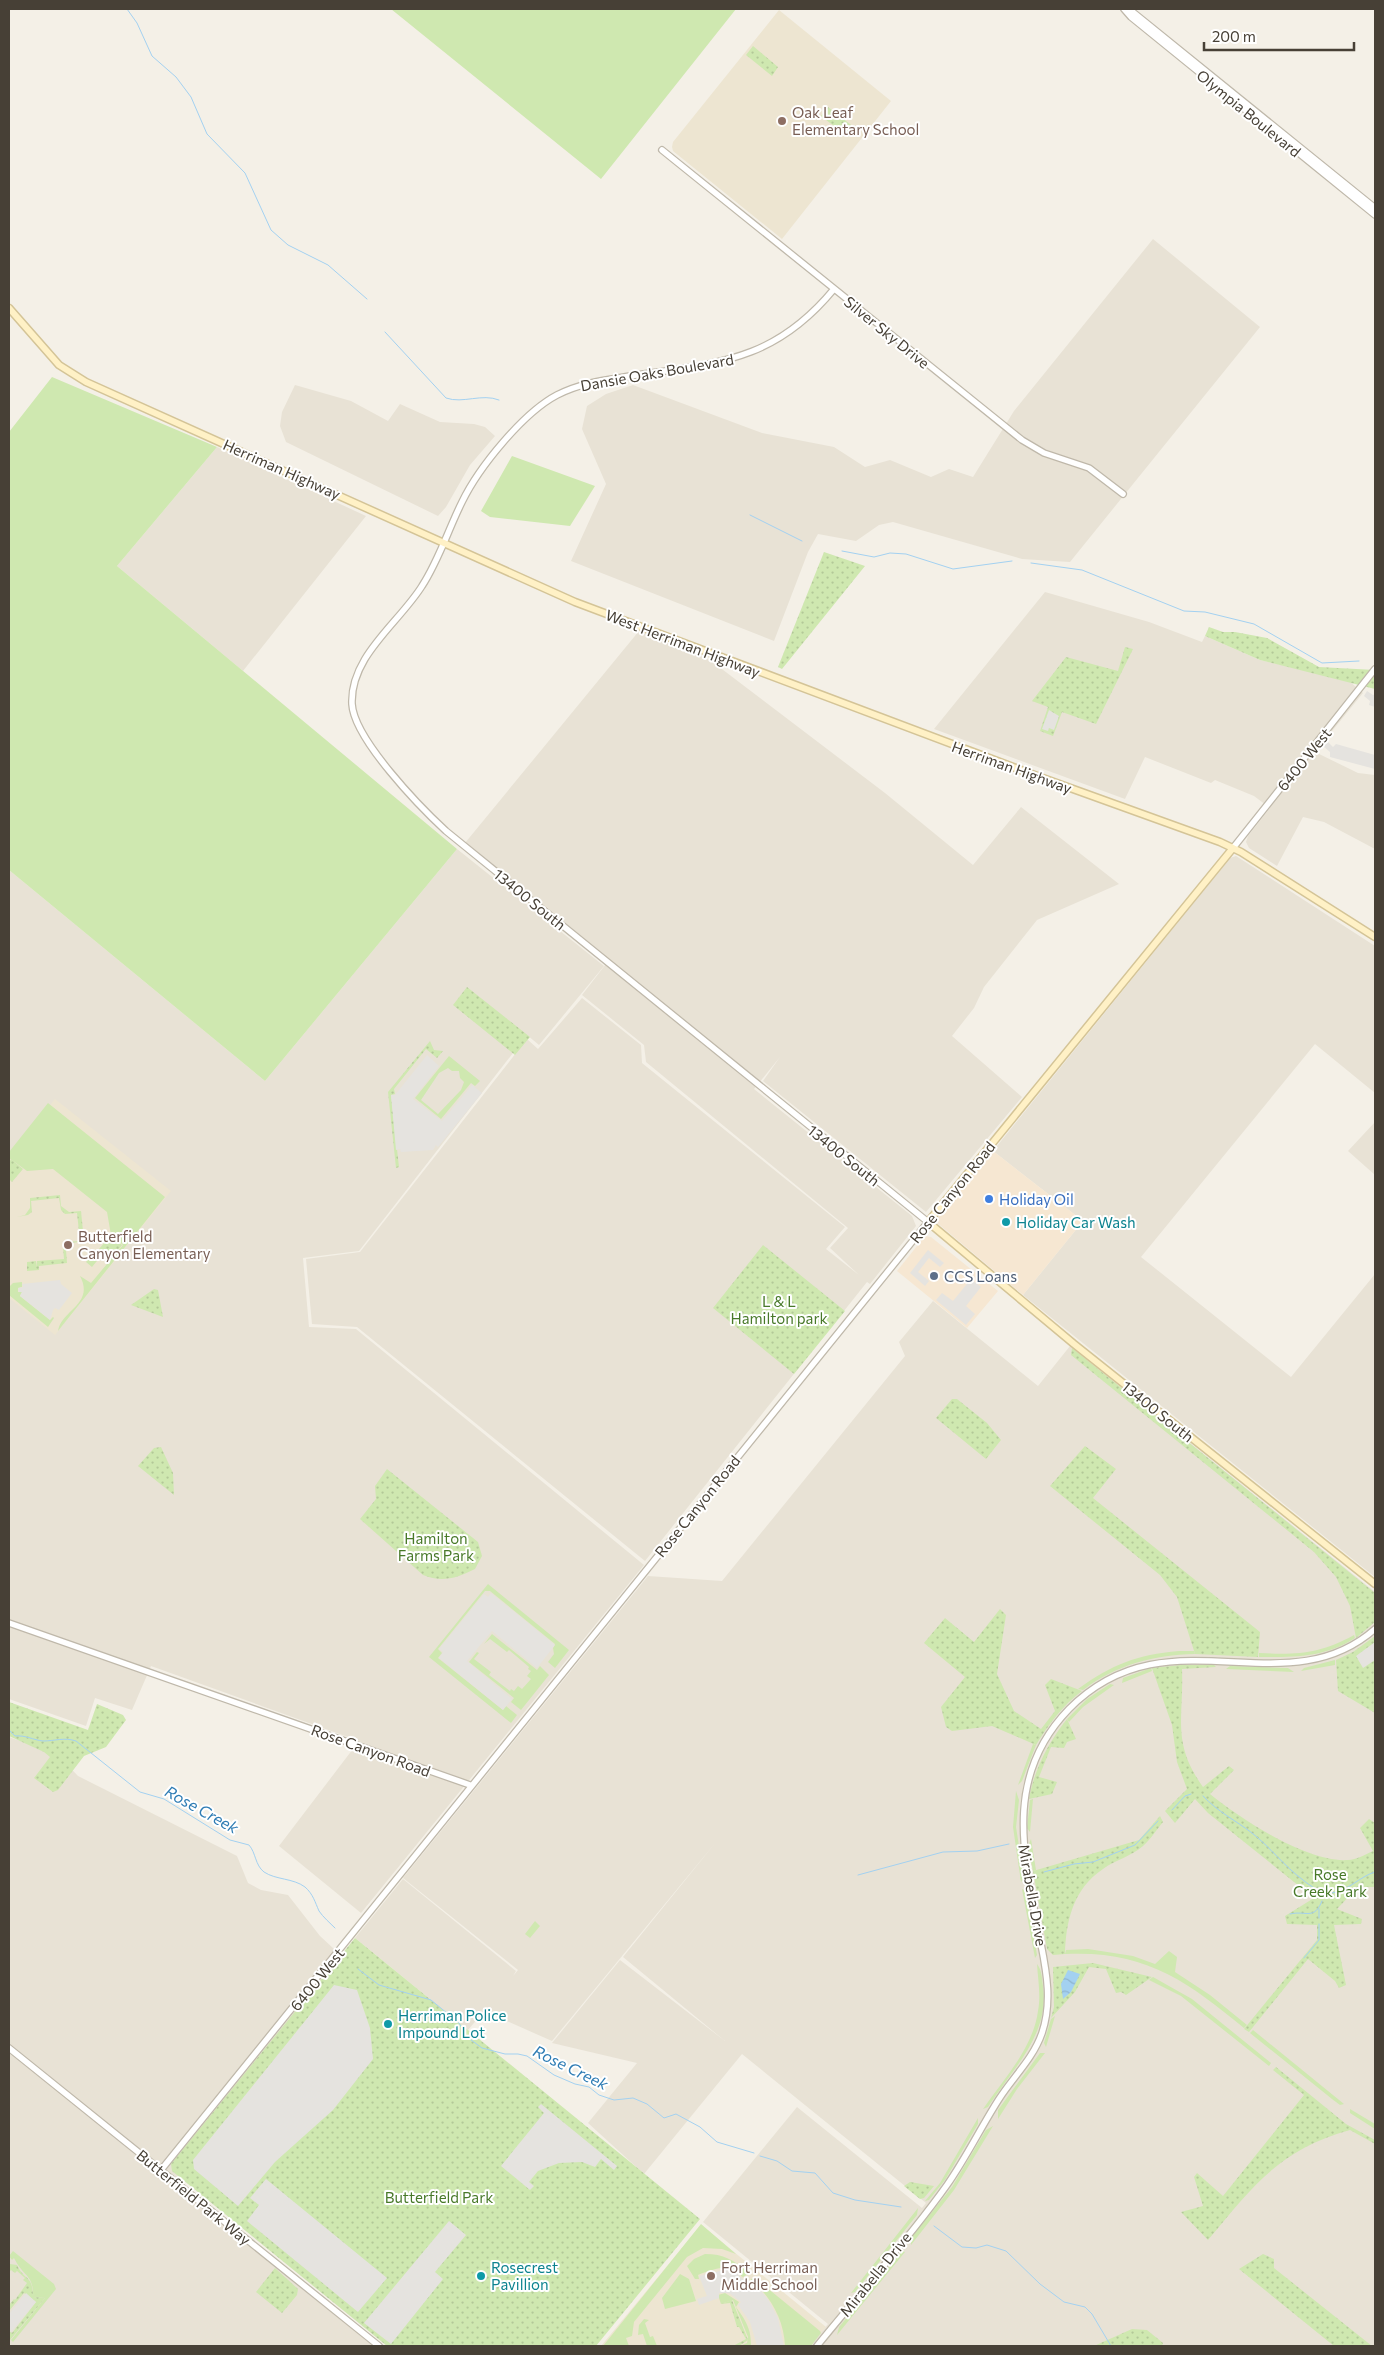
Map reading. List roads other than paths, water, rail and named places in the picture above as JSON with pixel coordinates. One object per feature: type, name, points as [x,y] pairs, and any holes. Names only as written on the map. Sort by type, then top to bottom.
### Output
[{"type":"main road","name":"Herriman Highway","points":[[9,308],[59,365],[76,377],[575,602]]},
{"type":"main road","name":"West Herriman Highway","points":[[575,602],[792,684]]},
{"type":"main road","name":"Herriman Highway","points":[[792,684],[1233,848],[1375,937]]},
{"type":"main road","name":"Rose Canyon Road","points":[[928,1222],[1233,848]]},
{"type":"main road","name":"13400 South","points":[[928,1222],[1074,1344],[1375,1584]]},
{"type":"street","name":"Olympia Boulevard","points":[[1124,9],[1131,17],[1375,215]]},
{"type":"street","name":"Olympia Boulevard","points":[[1129,9],[1375,208]]},
{"type":"street","name":"Silver Sky Drive","points":[[662,150],[1023,442],[1044,453],[1089,468],[1123,494]]},
{"type":"street","name":"Dansie Oaks Boulevard","points":[[352,695],[355,678],[362,664],[423,585],[472,484],[520,424],[545,402],[564,392],[592,382],[717,363],[744,356],[770,344],[797,327],[834,289]]},
{"type":"street","name":"6400 West","points":[[1233,848],[1375,669]]},
{"type":"street","name":"13400 South","points":[[352,695],[354,714],[363,736],[439,825],[928,1222]]},
{"type":"street","name":"Rose Canyon Road","points":[[9,1623],[470,1786],[928,1222]]},
{"type":"street","name":"Mirabella Drive","points":[[817,2346],[947,2185],[996,2103],[1029,2059],[1040,2038],[1047,2012],[1048,1986],[1023,1848],[1022,1812],[1033,1765],[1045,1740],[1061,1718],[1097,1686],[1142,1665],[1188,1659],[1305,1662],[1341,1652],[1375,1630]]},
{"type":"street","name":"6400 West","points":[[161,2170],[378,1903],[470,1786]]},
{"type":"street","name":"Butterfield Park Way","points":[[9,2048],[379,2346]]},
{"type":"water","points":[[1068,1970],[1080,1974],[1071,1992],[1063,1999],[1061,1984]]},
{"type":"waterway","points":[[127,9],[137,23],[152,56],[176,77],[191,97],[207,134],[245,173],[271,230],[288,245],[328,265],[367,299]]},
{"type":"waterway","points":[[385,332],[446,398],[452,400],[486,398],[499,400]]},
{"type":"waterway","points":[[750,515],[802,541]]},
{"type":"waterway","points":[[842,551],[874,557],[890,553],[906,554],[953,569],[1012,561]]},
{"type":"waterway","points":[[1031,563],[1082,570],[1184,611],[1205,612],[1254,624],[1322,663],[1359,661]]},
{"type":"waterway","name":"Rose Creek","points":[[9,1730],[15,1736],[39,1740],[63,1739],[76,1741],[140,1792],[164,1799],[230,1840],[249,1845],[264,1872],[305,1887],[312,1895],[319,1911],[335,1928]]},
{"type":"waterway","points":[[1172,1810],[1185,1796],[1191,1794]]},
{"type":"waterway","points":[[1203,1796],[1259,1838],[1296,1875],[1319,1890],[1327,1893],[1336,1892],[1375,1872]]},
{"type":"waterway","points":[[1044,1872],[1074,1864],[1093,1862],[1135,1845],[1158,1821]]},
{"type":"waterway","points":[[858,1875],[943,1852],[977,1851],[1009,1844]]},
{"type":"waterway","points":[[1290,1914],[1313,1913],[1322,1901]]},
{"type":"waterway","points":[[1319,1909],[1319,1918]]},
{"type":"waterway","points":[[1304,1958],[1319,1940],[1319,1924]]},
{"type":"waterway","name":"Rose Creek","points":[[358,1969],[379,1985],[431,2000],[459,2023],[467,2037],[482,2048],[505,2054],[527,2056],[554,2075],[575,2084],[589,2087],[599,2095],[614,2100],[633,2098],[647,2104],[664,2118],[676,2114],[700,2127],[717,2142],[754,2153]]},
{"type":"waterway","name":"Rose Creek","points":[[760,2156],[777,2161],[792,2171],[815,2173],[833,2193],[855,2200],[901,2207]]},
{"type":"waterway","name":"Rose Creek","points":[[934,2226],[962,2247],[976,2248],[987,2245],[1006,2251],[1040,2284],[1064,2302],[1085,2307],[1092,2314],[1111,2346]]},
{"type":"place","name":"Oak Leaf Elementary School","points":[[782,121]]},
{"type":"place","name":"Holiday Oil","points":[[989,1199]]},
{"type":"place","name":"Holiday Car Wash","points":[[1006,1222]]},
{"type":"place","name":"Butterfield Canyon Elementary","points":[[68,1245]]},
{"type":"place","name":"CCS Loans","points":[[934,1276]]},
{"type":"place","name":"Herriman Police Impound Lot","points":[[388,2024]]},
{"type":"place","name":"Rosecrest Pavillion","points":[[481,2276]]},
{"type":"place","name":"Fort Herriman Middle School","points":[[711,2276]]},
{"type":"park label","name":"L & L Hamilton park","points":[[779,1310]]},
{"type":"park label","name":"Hamilton Farms Park","points":[[436,1546]]},
{"type":"park label","name":"Rose Creek Park","points":[[1330,1882]]},
{"type":"park label","name":"Butterfield Park","points":[[439,2197]]}]
